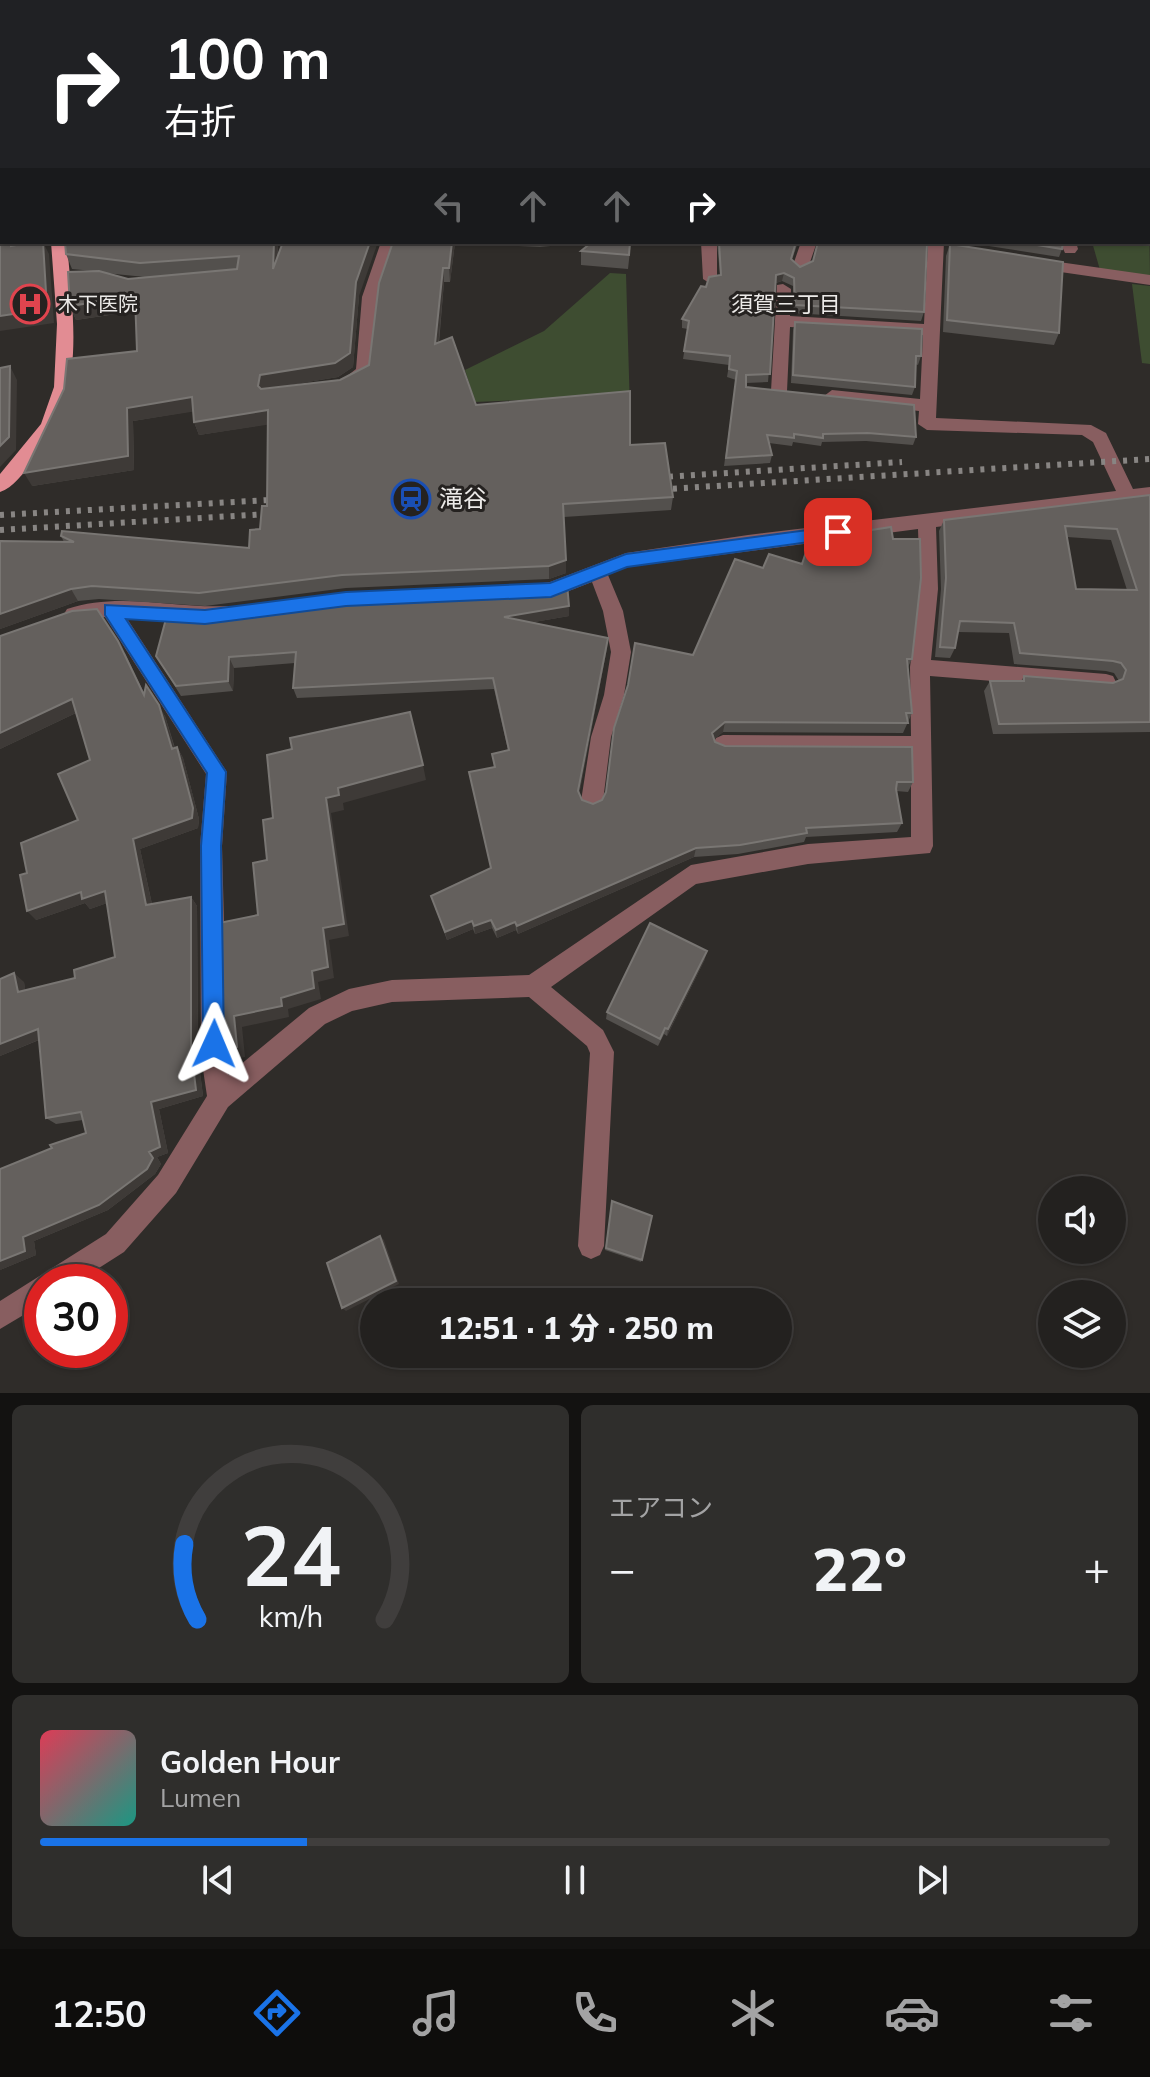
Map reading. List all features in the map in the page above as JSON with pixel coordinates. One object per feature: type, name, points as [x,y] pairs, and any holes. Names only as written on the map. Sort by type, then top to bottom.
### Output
[{"type":"main road","points":[[0,485],[34,447],[57,407],[69,278],[60,244]]},
{"type":"street","points":[[329,388],[358,379],[364,372],[370,297],[388,244]]},
{"type":"street","points":[[709,244],[711,279]]},
{"type":"street","points":[[800,268],[808,244]]},
{"type":"street","points":[[954,251],[931,245],[927,424],[1085,429],[1100,438],[1127,495]]},
{"type":"street","points":[[1027,262],[1150,280]]},
{"type":"street","points":[[783,289],[787,392],[927,406]]},
{"type":"street","points":[[784,321],[930,330]]},
{"type":"street","points":[[506,593],[551,590],[626,560],[748,542],[1150,494]]},
{"type":"street","points":[[82,1264],[115,1243],[167,1184],[219,1098],[317,1016],[349,1000],[392,991],[533,986],[691,875],[808,854],[922,846],[920,667],[929,589],[927,522]]},
{"type":"street","points":[[592,801],[601,737],[614,695],[621,652],[613,611],[597,572]]},
{"type":"street","points":[[111,610],[217,772],[211,846],[213,1056],[219,1098]]},
{"type":"street","points":[[54,621],[79,612],[111,610],[205,617],[250,612]]},
{"type":"street","points":[[920,667],[1106,682]]},
{"type":"street","points":[[723,744],[921,745]]},
{"type":"street","points":[[533,986],[595,1038],[602,1052],[591,1246]]},
{"type":"street","points":[[0,1316],[24,1301]]},
{"type":"green space","points":[[1093,244],[1149,244],[1150,276],[1100,270]]},
{"type":"green space","points":[[610,273],[626,274],[631,444],[604,444],[594,397],[475,402],[465,370],[544,331]]},
{"type":"green space","points":[[1132,284],[1150,286],[1150,364],[1142,363]]},
{"type":"building","points":[[0,244],[43,244],[47,309],[0,316]]},
{"type":"building","points":[[65,244],[274,244],[273,269],[282,244],[369,244],[356,282],[350,353],[335,363],[260,375],[258,386],[261,389],[340,380],[369,365],[379,283],[392,244],[452,244],[449,268],[443,268],[435,344],[452,337],[476,405],[630,391],[630,445],[665,443],[673,497],[563,504],[566,560],[549,566],[342,575],[199,593],[92,586],[71,589],[0,614],[0,541],[74,542],[61,536],[62,531],[249,548],[250,530],[260,529],[262,506],[267,506],[268,410],[194,422],[192,397],[127,408],[128,456],[24,473],[64,389],[67,359],[137,351],[135,296],[70,306],[68,272],[99,271],[128,279],[237,269],[239,256],[140,263],[66,254]]},
{"type":"building","points":[[590,244],[630,244],[629,255],[581,251]]},
{"type":"building","points":[[719,244],[795,244],[791,259],[800,267],[813,261],[817,244],[927,244],[924,312],[795,305],[794,278],[784,273],[776,275],[770,374],[746,375],[746,387],[914,405],[916,437],[868,433],[823,434],[823,438],[794,434],[794,438],[767,435],[772,455],[726,458],[737,371],[729,369],[730,356],[684,351],[689,321],[682,319],[701,286],[706,287],[709,277],[721,275]]},
{"type":"building","points":[[950,244],[1063,262],[1059,333],[947,320]]},
{"type":"building","points":[[1031,244],[1063,244],[1062,249]]},
{"type":"building","points":[[795,322],[922,329],[921,356],[916,356],[915,387],[793,375]]},
{"type":"building","points":[[10,366],[9,437],[0,446],[0,368]]},
{"type":"building","points":[[1150,495],[1150,722],[999,724],[990,681],[1024,681],[1024,676],[1113,683],[1123,679],[1126,670],[1121,663],[1113,661],[1020,653],[1014,623],[960,621],[955,648],[940,647],[946,578],[944,520]],"holes":[[[1065,526],[1117,529],[1137,590],[1076,589]]]},
{"type":"building","points":[[891,527],[893,539],[920,539],[921,578],[912,659],[907,659],[912,713],[906,713],[908,723],[725,722],[712,733],[715,742],[725,746],[912,747],[913,782],[897,782],[896,789],[902,823],[806,828],[807,833],[740,845],[696,848],[517,926],[515,922],[496,930],[491,920],[474,926],[472,921],[445,932],[431,896],[491,868],[469,772],[495,767],[492,754],[509,750],[493,678],[293,688],[296,652],[229,657],[228,681],[176,686],[156,656],[167,615],[201,617],[343,599],[551,590],[567,584],[569,606],[504,617],[608,638],[578,791],[582,800],[593,804],[602,800],[606,792],[614,728],[628,685],[635,643],[693,655],[735,559],[763,568],[769,554],[802,564],[810,540],[855,552],[852,533]]},
{"type":"building","points":[[97,609],[118,641],[144,695],[146,685],[159,705],[172,749],[177,747],[193,808],[192,818],[133,839],[146,905],[191,897],[191,1049],[196,1090],[151,1102],[160,1147],[149,1152],[153,1158],[147,1169],[99,1205],[23,1237],[25,1251],[0,1261],[0,1169],[52,1148],[50,1145],[86,1133],[81,1112],[46,1118],[38,1029],[0,1044],[0,979],[14,973],[18,992],[75,978],[74,970],[115,957],[105,891],[82,899],[81,892],[27,911],[20,875],[27,873],[21,843],[78,820],[58,774],[90,760],[72,699],[0,733],[0,636],[72,611]]},
{"type":"building","points":[[410,712],[423,765],[338,788],[339,795],[326,798],[344,924],[323,928],[328,967],[312,971],[314,988],[281,998],[282,1006],[234,1016],[237,1047],[222,1050],[219,923],[258,915],[253,863],[267,860],[263,820],[273,818],[267,755],[292,749],[290,738]]},
{"type":"building","points":[[650,923],[707,951],[660,1039],[607,1012]]},
{"type":"building","points":[[612,1201],[652,1216],[642,1260],[606,1248]]},
{"type":"building","points":[[380,1236],[396,1281],[382,1288],[360,1288],[360,1299],[342,1308],[327,1263]]},
{"type":"railway","points":[[651,490],[1150,459]]},
{"type":"railway","points":[[647,478],[902,462]]},
{"type":"railway","points":[[0,515],[288,499]]},
{"type":"railway","points":[[0,530],[284,513]]},
{"type":"place","name":"木下医院","points":[[30,304]]},
{"type":"place","name":"滝谷","points":[[411,499]]},
{"type":"district","name":"須賀三丁目","points":[[786,304]]},
{"type":"route","points":[[214,1044],[211,846],[217,772],[111,610],[205,617],[296,608],[346,599],[551,590],[626,560],[838,532]]}]
